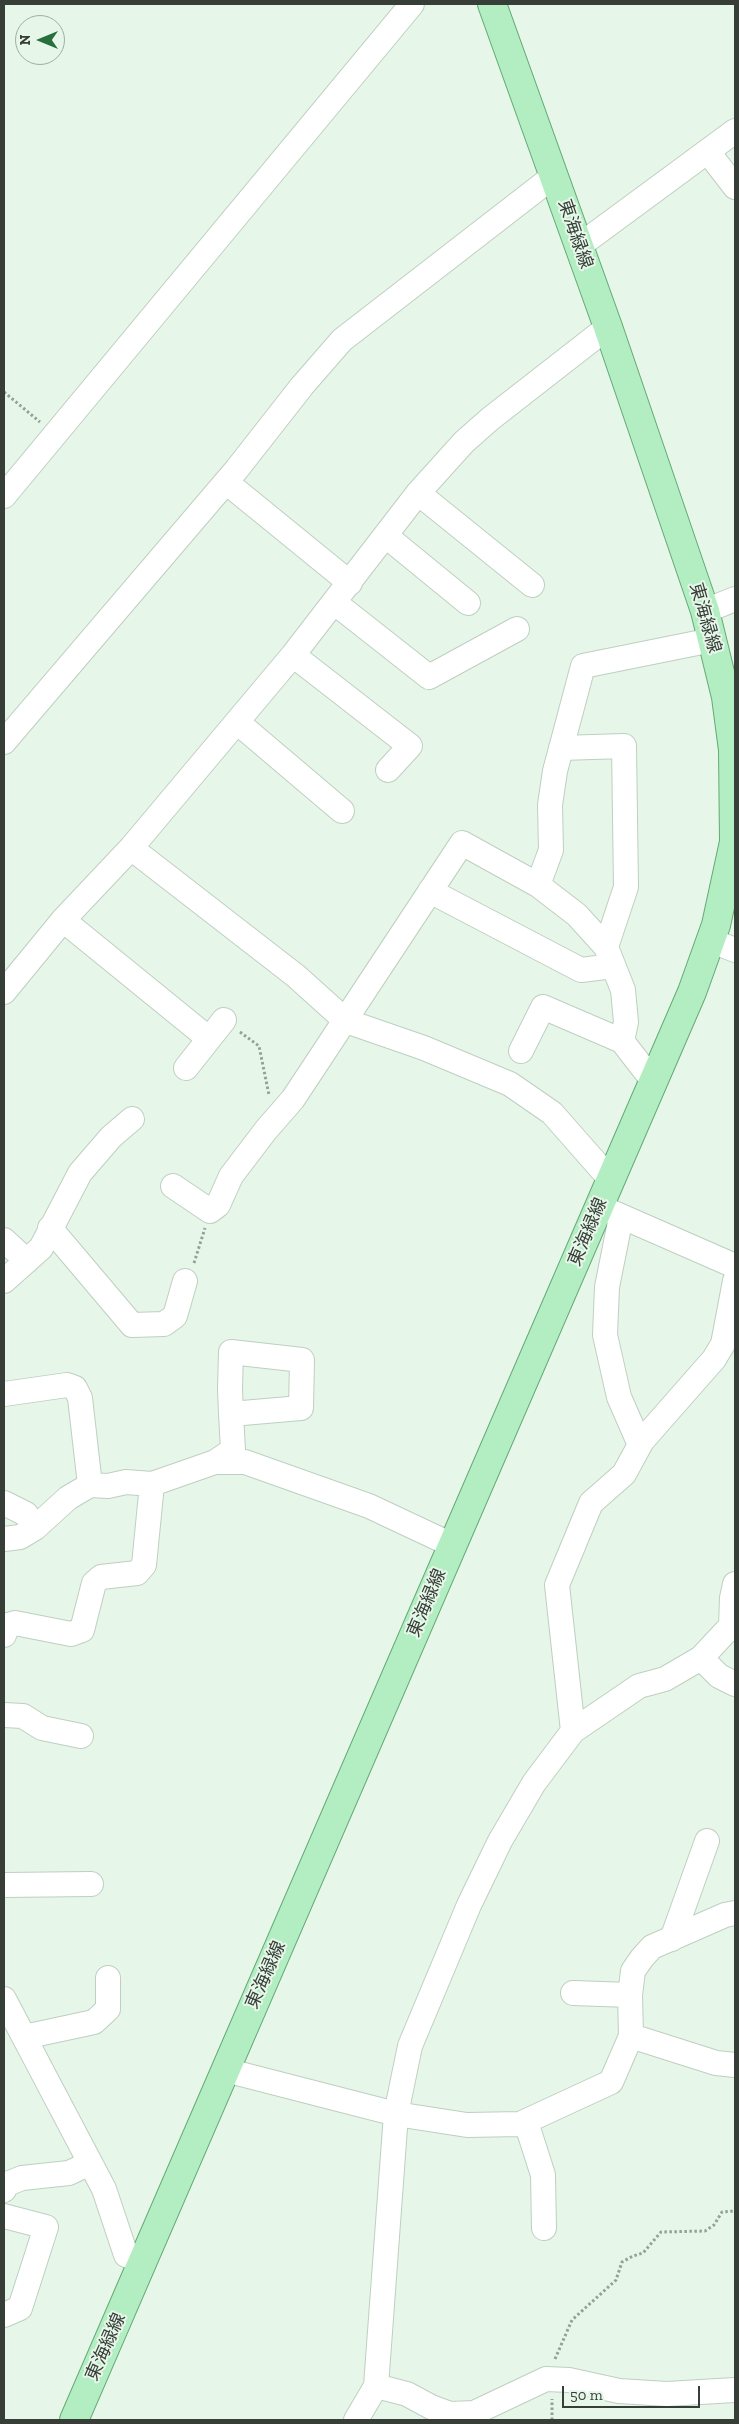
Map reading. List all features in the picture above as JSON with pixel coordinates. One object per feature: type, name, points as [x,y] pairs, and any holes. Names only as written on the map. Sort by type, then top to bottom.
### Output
[{"type":"main road","name":"東海緑線","points":[[74,2420],[452,1545],[610,1212],[610,1179],[653,1080],[725,937],[734,842],[735,784],[733,750],[726,697],[705,611],[555,175],[492,4]]},
{"type":"street","points":[[4,496],[412,4]]},
{"type":"street","points":[[579,246],[735,131]]},
{"type":"street","points":[[708,152],[735,187]]},
{"type":"street","points":[[4,742],[226,482],[302,386],[342,340],[555,175]]},
{"type":"street","points":[[4,992],[63,920],[131,848],[293,655],[335,604],[418,493],[464,442],[484,424],[608,327]]},
{"type":"street","points":[[226,482],[350,583]]},
{"type":"street","points":[[418,493],[532,585]]},
{"type":"street","points":[[386,536],[468,604]]},
{"type":"street","points":[[705,611],[735,599]]},
{"type":"street","points":[[335,604],[429,677],[517,629]]},
{"type":"street","points":[[538,885],[551,850],[550,805],[560,748],[584,666],[712,640]]},
{"type":"street","points":[[293,655],[410,746],[388,770]]},
{"type":"street","points":[[236,722],[342,811]]},
{"type":"street","points":[[560,748],[624,746],[626,887],[610,956]]},
{"type":"street","points":[[173,1186],[210,1210],[218,1206],[231,1176],[274,1120],[293,1099],[462,843],[538,885],[577,915],[610,956],[623,990],[626,1022],[622,1040]]},
{"type":"street","points":[[131,848],[296,976],[346,1021],[424,1048],[510,1084],[552,1113],[610,1179]]},
{"type":"street","points":[[430,891],[581,970],[610,956]]},
{"type":"street","points":[[63,920],[208,1038]]},
{"type":"street","points":[[521,1051],[543,1007],[622,1040],[653,1080]]},
{"type":"street","points":[[186,1068],[224,1020]]},
{"type":"street","points":[[4,1280],[41,1248],[80,1173],[112,1137],[132,1119]]},
{"type":"street","points":[[640,1445],[619,1397],[605,1335],[610,1212],[735,1266]]},
{"type":"street","points":[[50,1228],[132,1325],[164,1324],[175,1316],[185,1281]]},
{"type":"street","points":[[4,1240],[28,1261]]},
{"type":"street","points":[[573,1731],[557,1585],[591,1504],[624,1474],[640,1445],[714,1359],[729,1346],[735,1281]]},
{"type":"street","points":[[4,1394],[67,1385],[75,1388],[80,1398],[90,1485]]},
{"type":"street","points":[[4,1539],[20,1537],[35,1528],[68,1498],[90,1485],[108,1486],[126,1482],[152,1484],[215,1462],[233,1450],[231,1414]]},
{"type":"street","points":[[215,1462],[245,1462],[369,1506],[452,1545]]},
{"type":"street","points":[[4,1635],[8,1625],[15,1623],[70,1634],[82,1630],[94,1583],[101,1577],[137,1573],[144,1565],[152,1484]]},
{"type":"street","points":[[4,1503],[26,1514],[35,1528]]},
{"type":"street","points":[[356,2420],[376,2386],[396,2114],[410,2046],[469,1905],[500,1841],[534,1783],[573,1731],[639,1686],[665,1679],[701,1658],[731,1626],[732,1598],[735,1584]]},
{"type":"street","points":[[701,1658],[719,1676],[735,1684]]},
{"type":"street","points":[[4,1715],[23,1716],[42,1728],[81,1736]]},
{"type":"street","points":[[672,1938],[707,1841]]},
{"type":"street","points":[[4,1885],[91,1884]]},
{"type":"street","points":[[225,2070],[396,2114],[467,2125],[520,2124],[611,2082],[632,2036],[630,1995],[633,1971],[652,1947],[725,1915],[735,1913]]},
{"type":"street","points":[[24,2037],[94,2022],[108,2009],[108,1978]]},
{"type":"street","points":[[573,1993],[630,1995]]},
{"type":"street","points":[[4,2000],[104,2189],[126,2255],[143,2262]]},
{"type":"street","points":[[632,2036],[716,2063],[735,2065]]},
{"type":"street","points":[[526,2122],[542,2175],[544,2228]]},
{"type":"street","points":[[4,2190],[7,2184],[22,2178],[69,2173],[90,2163]]},
{"type":"street","points":[[4,2216],[46,2227],[20,2308],[8,2315],[4,2315]]},
{"type":"street","points":[[376,2386],[407,2394],[431,2408],[450,2414],[474,2413],[546,2379],[569,2380],[619,2391],[667,2394],[735,2390]]},
{"type":"path","points":[[4,392],[55,434]]},
{"type":"path","points":[[224,1020],[258,1046],[274,1120]]},
{"type":"path","points":[[185,1281],[191,1275],[210,1210]]},
{"type":"path","points":[[552,2420],[553,2379],[551,2371],[572,2320],[616,2280],[622,2262],[643,2253],[661,2232],[705,2231],[714,2225],[722,2212],[735,2211]]}]
